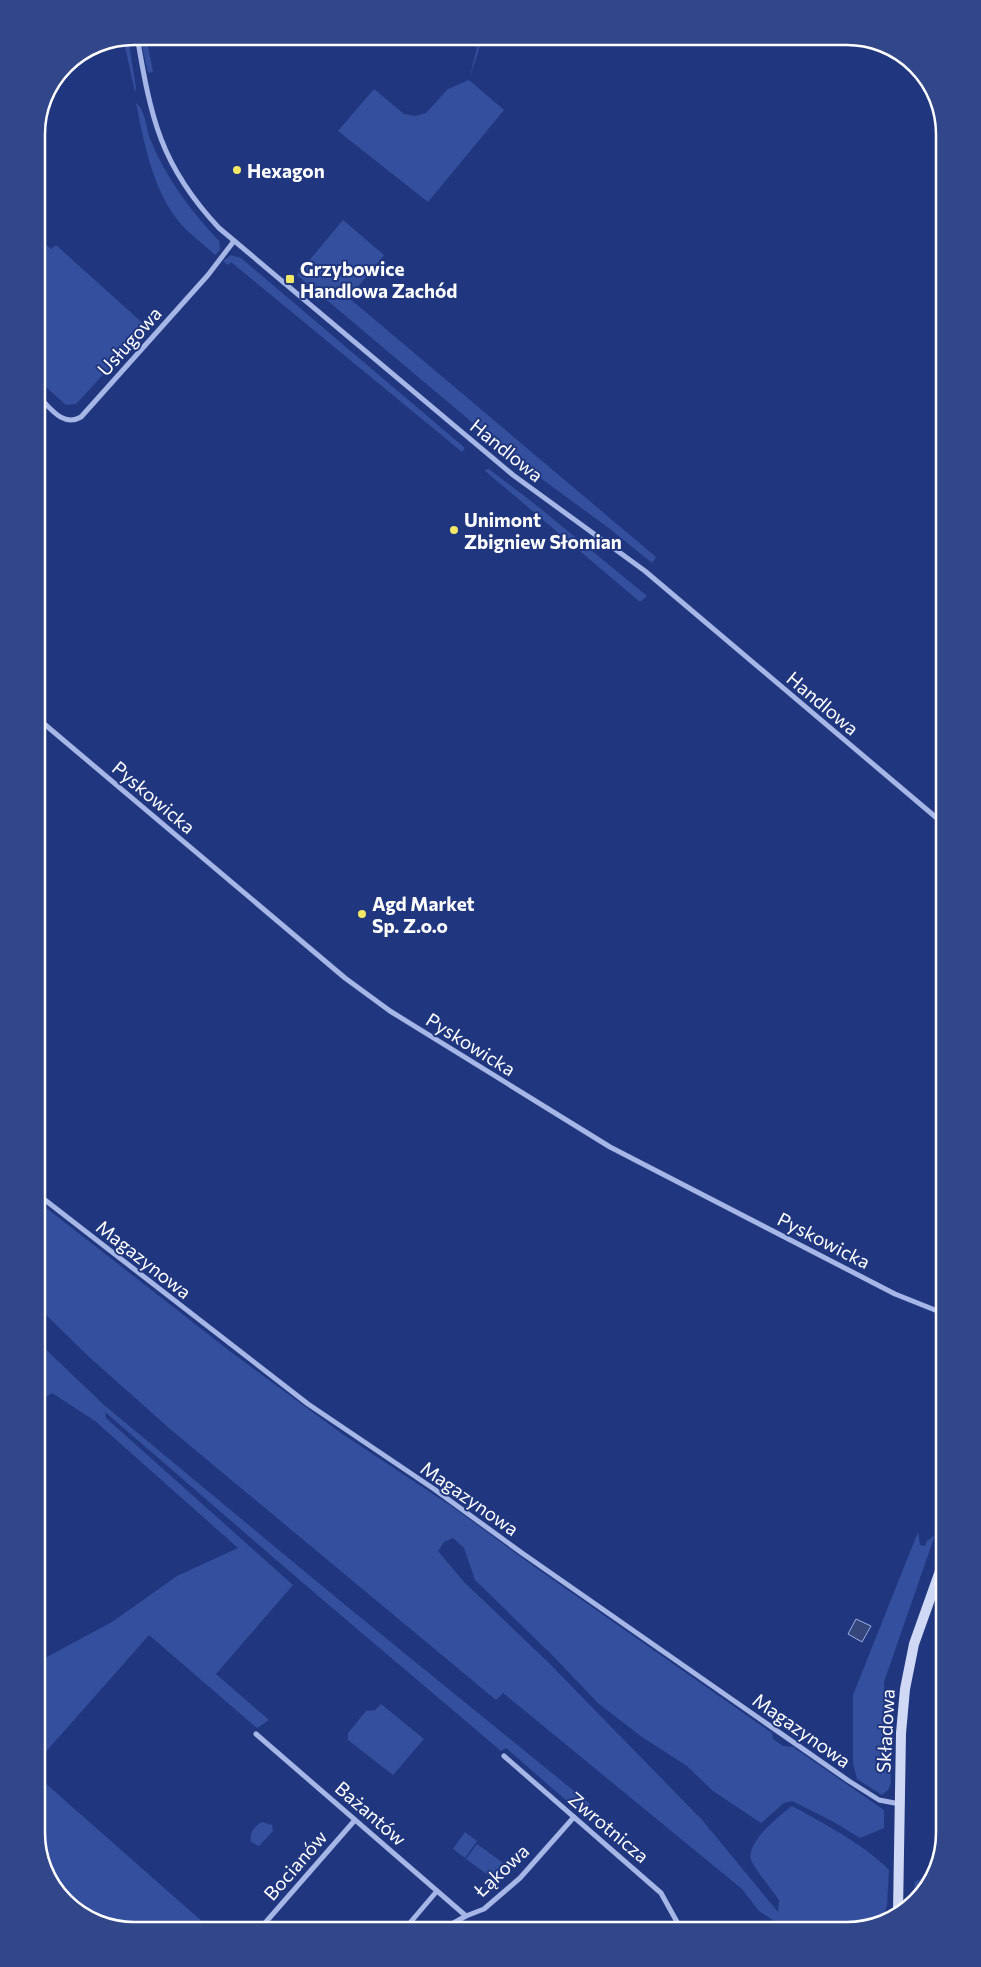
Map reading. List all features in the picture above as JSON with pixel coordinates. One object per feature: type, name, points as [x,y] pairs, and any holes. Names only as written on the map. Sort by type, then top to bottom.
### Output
[{"type":"main road","name":"Składowa","points":[[898,1906],[901,1721],[906,1677],[918,1630],[936,1581]]},
{"type":"street","name":"Handlowa","points":[[139,45],[154,122],[172,166],[192,198],[219,228],[512,475],[655,580],[936,817]]},
{"type":"street","name":"Usługowa","points":[[45,402],[64,420],[72,421],[81,417],[208,275],[234,241]]},
{"type":"street","name":"Pyskowicka","points":[[45,725],[323,959],[390,1011],[610,1147],[895,1294],[936,1310]]},
{"type":"street","name":"Magazynowa","points":[[45,1200],[308,1404],[434,1489],[522,1553],[849,1781],[879,1800],[900,1804]]},
{"type":"street","name":"Bażantów","points":[[256,1734],[466,1916]]},
{"type":"street","name":"Zwrotnicza","points":[[504,1756],[661,1893],[677,1922]]},
{"type":"street","name":"Łąkowa","points":[[455,1922],[484,1909],[520,1878],[574,1817]]},
{"type":"street","name":"Bocianów","points":[[266,1922],[355,1820]]},
{"type":"street","points":[[411,1922],[437,1891]]},
{"type":"shaded area","points":[[129,45],[135,92],[125,46]]},
{"type":"shaded area","points":[[142,45],[148,45],[153,72],[148,73]]},
{"type":"shaded area","points":[[478,45],[480,45],[469,80]]},
{"type":"shaded area","points":[[469,80],[504,110],[428,202],[338,131],[374,89],[404,114],[415,116],[426,113],[448,89]]},
{"type":"shaded area","points":[[136,103],[142,110],[150,139],[163,167],[198,217],[219,241],[220,250],[215,255],[176,218],[161,192],[150,163]]},
{"type":"shaded area","points":[[343,220],[384,255],[349,298],[656,557],[652,563],[610,529],[524,466],[297,275]]},
{"type":"shaded area","points":[[45,244],[51,249],[56,245],[147,327],[76,404],[66,405],[45,386]]},
{"type":"shaded area","points":[[231,255],[241,258],[465,448],[462,452],[231,262],[228,265],[223,261]]},
{"type":"shaded area","points":[[489,469],[647,596],[640,602],[484,470]]},
{"type":"shaded area","points":[[45,1207],[231,1352],[341,1433],[454,1508],[772,1733],[773,1739],[783,1746],[793,1747],[884,1810],[884,1828],[860,1838],[832,1821],[792,1801],[784,1803],[761,1823],[713,1791],[687,1766],[642,1737],[599,1704],[475,1580],[464,1548],[453,1538],[444,1542],[438,1551],[464,1582],[548,1662],[703,1821],[778,1912],[779,1900],[755,1867],[751,1855],[757,1839],[779,1816],[792,1806],[856,1843],[889,1870],[885,1913],[864,1920],[847,1922],[776,1922],[759,1911],[742,1889],[503,1693],[496,1700],[170,1429],[87,1355],[45,1314]]},
{"type":"shaded area","points":[[45,1349],[104,1405],[344,1604],[590,1804],[582,1814],[506,1748],[501,1751],[105,1412],[106,1418],[293,1585],[216,1674],[269,1720],[257,1728],[149,1635],[45,1753],[45,1658],[112,1622],[177,1576],[238,1548],[95,1421],[52,1393],[45,1397]]},
{"type":"shaded area","points":[[918,1532],[920,1545],[925,1546],[927,1541],[935,1535],[884,1682],[884,1742],[889,1746],[891,1783],[888,1790],[882,1795],[857,1779],[853,1763],[853,1695]]},
{"type":"shaded area","points":[[856,1619],[871,1626],[862,1642],[848,1634]]},
{"type":"shaded area","points":[[381,1704],[424,1739],[393,1775],[348,1740],[348,1733],[366,1711],[375,1710]]},
{"type":"shaded area","points":[[45,1783],[203,1922],[128,1922],[105,1917],[80,1904],[63,1887],[48,1856],[45,1833]]},
{"type":"shaded area","points":[[262,1822],[272,1825],[273,1831],[259,1846],[251,1842],[251,1833]]},
{"type":"shaded area","points":[[465,1832],[477,1841],[465,1858],[453,1849]]},
{"type":"shaded area","points":[[477,1844],[506,1865],[495,1880],[466,1859]]},
{"type":"shaded area","points":[[924,1878],[913,1892],[915,1882]]},
{"type":"place","name":"Hexagon","points":[[237,170]]},
{"type":"place","name":"Grzybowice Handlowa Zachód","points":[[290,279]]},
{"type":"place","name":"Unimont Zbigniew Słomian","points":[[454,530]]},
{"type":"place","name":"Agd Market Sp. Z.o.o","points":[[362,914]]}]
